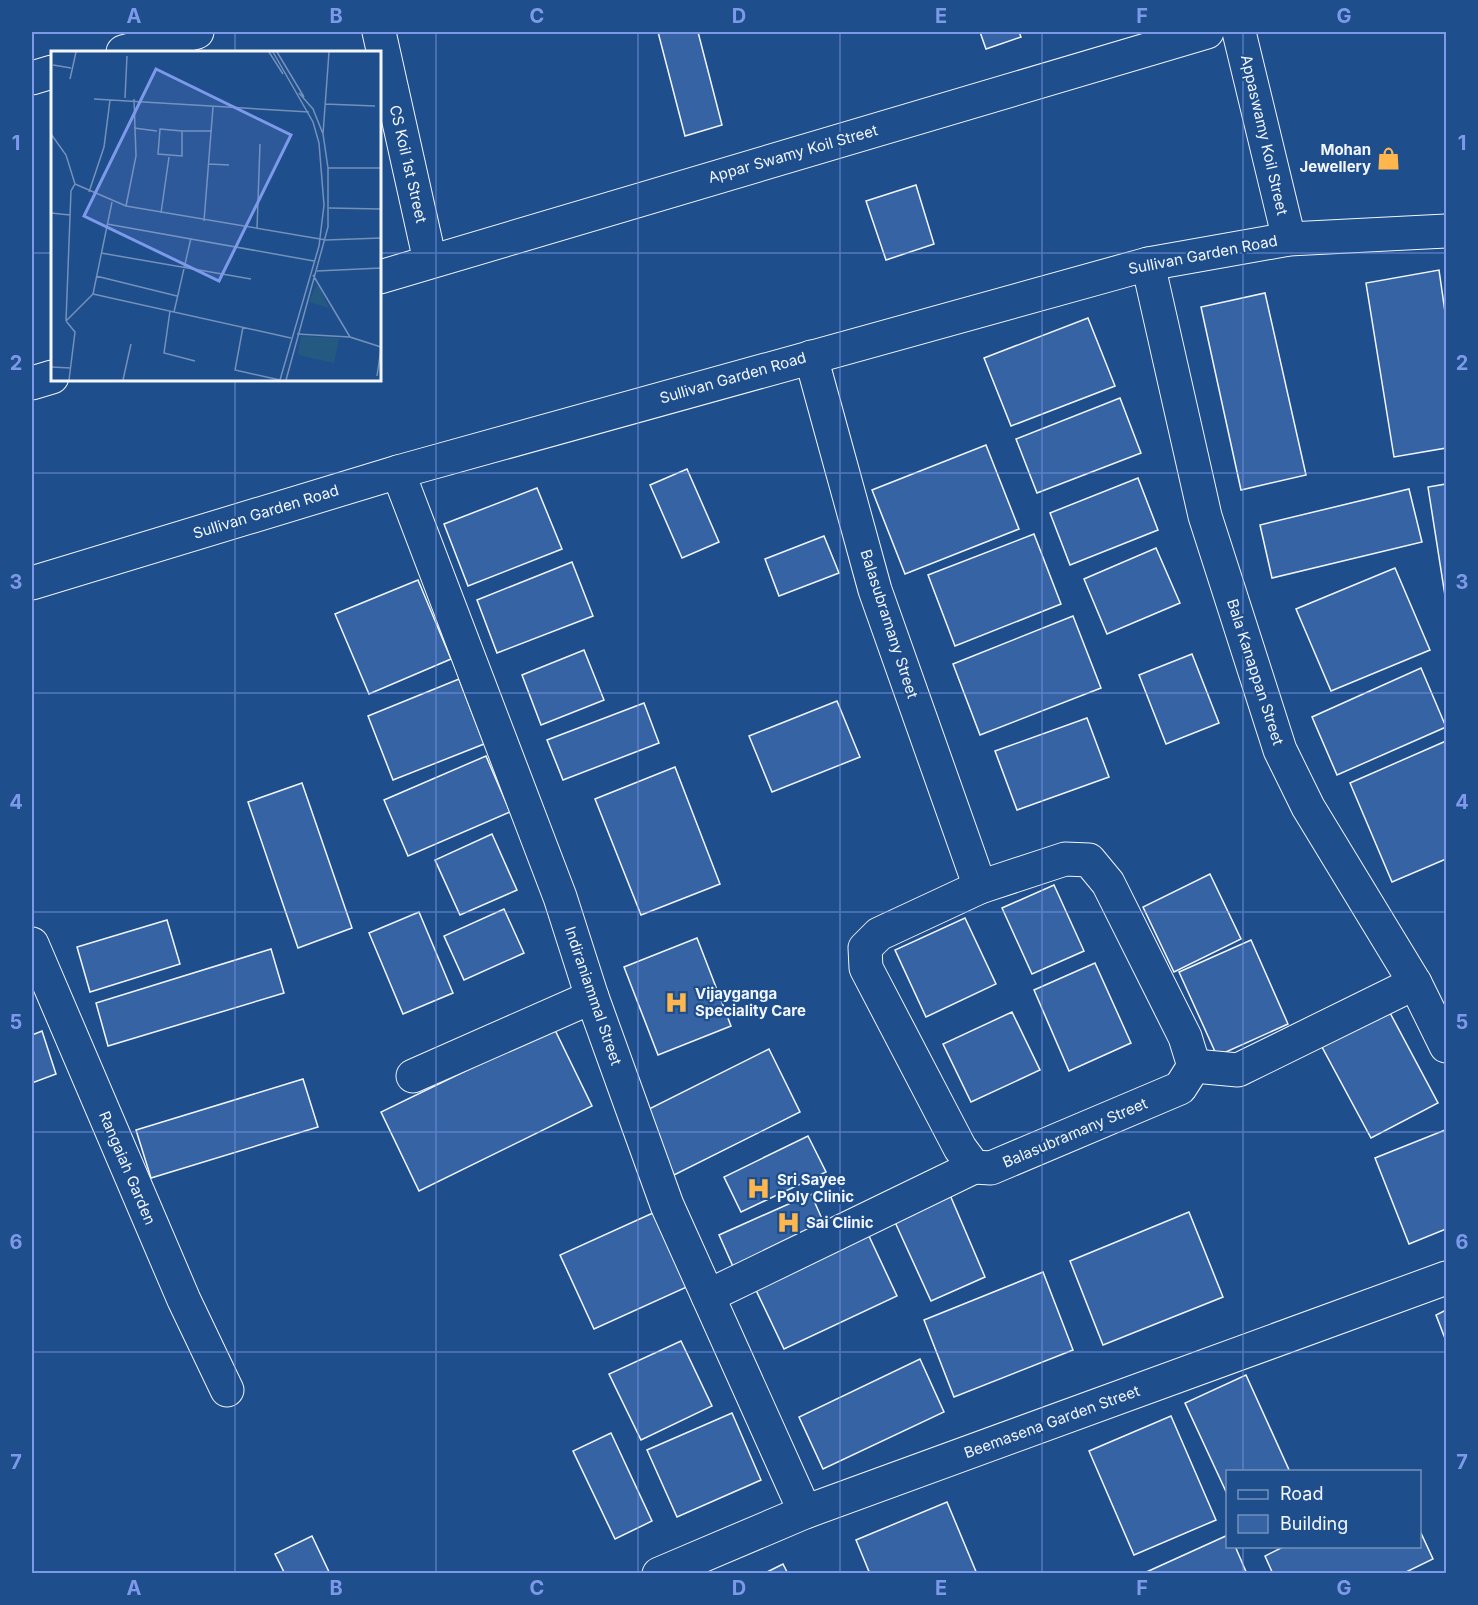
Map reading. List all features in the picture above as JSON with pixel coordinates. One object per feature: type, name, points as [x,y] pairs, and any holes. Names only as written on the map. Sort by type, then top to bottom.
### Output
[{"type":"street","points":[[127,51],[197,32]]},
{"type":"street","name":"CS Koil 1st Street","points":[[379,32],[430,261]]},
{"type":"street","name":"Appar Swamy Koil Street","points":[[381,277],[1207,32]]},
{"type":"street","name":"Appaswamy Koil Street","points":[[1239,32],[1289,239]]},
{"type":"street","points":[[32,78],[51,72]]},
{"type":"street","name":"Sullivan Garden Road","points":[[32,583],[398,472],[1148,264],[1289,239],[1446,231]]},
{"type":"street","name":"Bala Kanappan Street","points":[[1148,264],[1205,516],[1280,750],[1308,807],[1415,983],[1446,1046]]},
{"type":"street","name":"Balasubramany Street","points":[[811,357],[875,590],[980,887]]},
{"type":"street","points":[[32,383],[51,376]]},
{"type":"street","name":"Indiraniammal Street","points":[[398,472],[560,897],[592,997],[667,1206],[805,1512]]},
{"type":"street","points":[[974,1167],[960,1148],[866,968],[865,948],[879,934],[980,887],[1065,859],[1089,860],[1108,883],[1185,1037],[1194,1066],[1238,1070],[1415,983]]},
{"type":"street","name":"Rangaiah Garden","points":[[32,944],[184,1300],[228,1390]]},
{"type":"street","points":[[413,1076],[592,997]]},
{"type":"street","name":"Balasubramany Street","points":[[708,1296],[974,1167],[991,1168],[1180,1088],[1194,1066]]},
{"type":"street","name":"Beemasena Garden Street","points":[[659,1574],[805,1512],[1446,1278]]},
{"type":"building","points":[[658,32],[698,32],[722,125],[685,136]]},
{"type":"building","points":[[980,32],[1019,32],[1021,37],[986,49]]},
{"type":"building","points":[[916,185],[934,244],[886,260],[866,201]]},
{"type":"building","points":[[1439,270],[1446,319],[1446,448],[1394,457],[1366,283]]},
{"type":"building","points":[[1265,293],[1306,475],[1241,490],[1201,307]]},
{"type":"building","points":[[1088,318],[1115,386],[1011,426],[984,358]]},
{"type":"building","points":[[1120,398],[1141,453],[1037,493],[1016,439]]},
{"type":"building","points":[[986,445],[1019,529],[905,574],[872,490]]},
{"type":"building","points":[[687,469],[719,542],[682,558],[650,485]]},
{"type":"building","points":[[1138,478],[1158,530],[1070,565],[1050,513]]},
{"type":"building","points":[[1446,484],[1446,602],[1428,487]]},
{"type":"building","points":[[537,488],[562,549],[468,586],[444,524]]},
{"type":"building","points":[[1409,489],[1422,542],[1272,578],[1260,525]]},
{"type":"building","points":[[1034,534],[1061,604],[955,646],[928,575]]},
{"type":"building","points":[[824,536],[839,573],[779,596],[765,559]]},
{"type":"building","points":[[1156,548],[1180,603],[1107,634],[1084,579]]},
{"type":"building","points":[[572,562],[593,616],[497,653],[477,600]]},
{"type":"building","points":[[1395,568],[1430,650],[1331,691],[1296,609]]},
{"type":"building","points":[[418,580],[451,659],[369,694],[335,614]]},
{"type":"building","points":[[1073,616],[1101,688],[980,735],[953,664]]},
{"type":"building","points":[[584,650],[604,700],[541,725],[522,675]]},
{"type":"building","points":[[1192,654],[1219,723],[1166,744],[1139,675]]},
{"type":"building","points":[[1421,668],[1446,727],[1337,775],[1312,717]]},
{"type":"building","points":[[459,679],[484,744],[393,780],[368,716]]},
{"type":"building","points":[[837,701],[860,757],[772,792],[749,736]]},
{"type":"building","points":[[644,703],[659,743],[563,780],[547,740]]},
{"type":"building","points":[[1087,718],[1109,777],[1017,810],[995,751]]},
{"type":"building","points":[[1446,741],[1446,859],[1392,882],[1350,783]]},
{"type":"building","points":[[486,756],[510,812],[408,856],[384,800]]},
{"type":"building","points":[[675,767],[720,884],[641,915],[595,799]]},
{"type":"building","points":[[302,783],[352,928],[298,948],[248,802]]},
{"type":"building","points":[[492,834],[517,890],[460,915],[435,860]]},
{"type":"building","points":[[1210,874],[1241,939],[1174,972],[1143,907]]},
{"type":"building","points":[[1054,885],[1084,951],[1032,974],[1002,908]]},
{"type":"building","points":[[504,909],[524,953],[464,980],[444,936]]},
{"type":"building","points":[[419,912],[453,993],[403,1014],[369,933]]},
{"type":"building","points":[[965,918],[996,984],[926,1017],[895,950]]},
{"type":"building","points":[[167,920],[180,964],[90,992],[77,947]]},
{"type":"building","points":[[697,938],[731,1026],[658,1055],[624,967]]},
{"type":"building","points":[[1251,940],[1288,1024],[1217,1056],[1179,972]]},
{"type":"building","points":[[271,949],[284,993],[108,1046],[96,1003]]},
{"type":"building","points":[[1095,963],[1131,1043],[1069,1071],[1034,990]]},
{"type":"building","points":[[1389,1011],[1438,1103],[1371,1138],[1322,1047]]},
{"type":"building","points":[[1012,1012],[1040,1070],[971,1102],[943,1044]]},
{"type":"building","points":[[554,1028],[592,1106],[419,1191],[381,1112]]},
{"type":"building","points":[[42,1031],[56,1074],[32,1083],[32,1035]]},
{"type":"building","points":[[769,1049],[800,1112],[674,1175],[643,1112]]},
{"type":"building","points":[[303,1079],[318,1127],[151,1178],[136,1130]]},
{"type":"building","points":[[1445,1130],[1446,1229],[1409,1244],[1375,1158]]},
{"type":"building","points":[[808,1136],[826,1172],[741,1212],[724,1177]]},
{"type":"building","points":[[811,1194],[827,1230],[735,1271],[719,1235]]},
{"type":"building","points":[[950,1195],[985,1277],[931,1301],[894,1220]]},
{"type":"building","points":[[655,1212],[689,1286],[594,1329],[560,1255]]},
{"type":"building","points":[[1189,1212],[1223,1297],[1103,1345],[1070,1261]]},
{"type":"building","points":[[868,1234],[897,1296],[784,1349],[755,1288]]},
{"type":"building","points":[[1043,1272],[1073,1350],[954,1397],[924,1320]]},
{"type":"building","points":[[1446,1310],[1446,1341],[1436,1315]]},
{"type":"building","points":[[681,1341],[712,1406],[641,1440],[609,1374]]},
{"type":"building","points":[[920,1359],[944,1412],[823,1469],[799,1417]]},
{"type":"building","points":[[1246,1375],[1289,1470],[1226,1470],[1226,1492],[1185,1403]]},
{"type":"building","points":[[732,1413],[761,1480],[677,1517],[647,1450]]},
{"type":"building","points":[[1171,1416],[1216,1520],[1134,1555],[1089,1451]]},
{"type":"building","points":[[611,1433],[652,1521],[615,1539],[573,1451]]},
{"type":"building","points":[[947,1502],[977,1574],[870,1574],[856,1540]]},
{"type":"building","points":[[1421,1533],[1433,1559],[1402,1574],[1273,1574],[1265,1556],[1281,1548],[1421,1548]]},
{"type":"building","points":[[312,1536],[330,1574],[285,1574],[275,1554]]},
{"type":"building","points":[[1226,1536],[1226,1548],[1236,1548],[1247,1574],[1142,1574]]},
{"type":"building","points":[[783,1564],[788,1574],[763,1574]]},
{"type":"place","name":"Mohan Jewellery","points":[[1389,159]]},
{"type":"place","name":"Vijayganga Speciality Care","points":[[677,1003]]},
{"type":"place","name":"Sri Sayee Poly Clinic","points":[[759,1189]]},
{"type":"place","name":"Sai Clinic","points":[[788,1223]]}]
